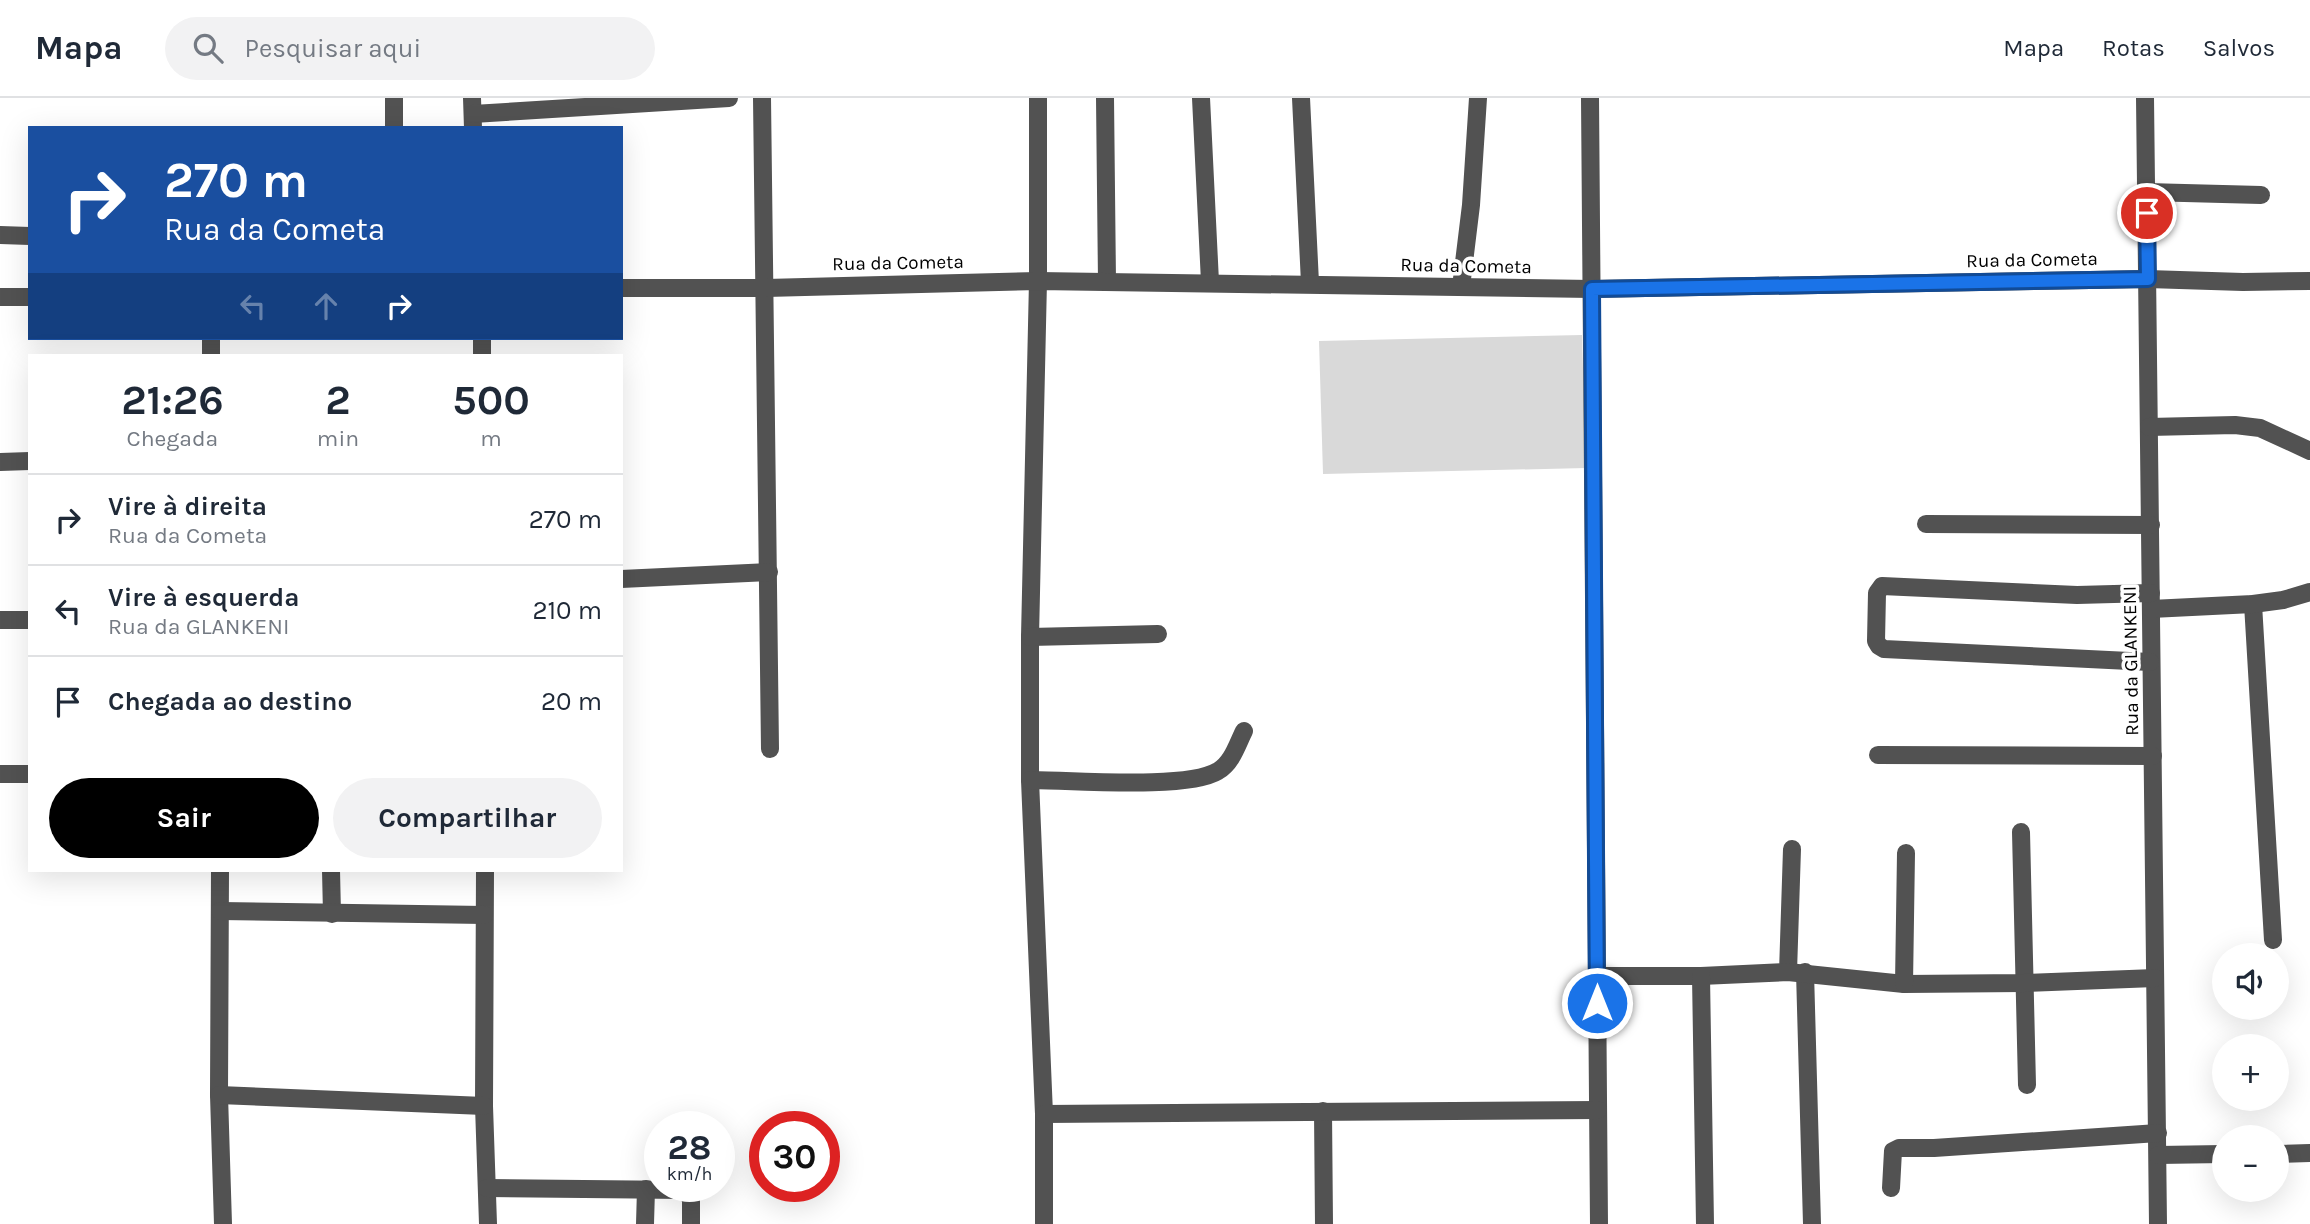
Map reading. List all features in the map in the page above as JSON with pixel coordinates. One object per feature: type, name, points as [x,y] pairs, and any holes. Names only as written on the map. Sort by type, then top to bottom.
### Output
[{"type":"street","points":[[394,98],[394,126]]},
{"type":"street","points":[[472,113],[729,98]]},
{"type":"street","points":[[762,98],[769,749]]},
{"type":"street","points":[[1038,98],[1038,281],[1030,636],[1030,780],[1044,1114],[1044,1224]]},
{"type":"street","points":[[1105,98],[1107,282]]},
{"type":"street","points":[[1201,98],[1210,282]]},
{"type":"street","points":[[1301,98],[1310,283]]},
{"type":"street","points":[[1461,287],[1471,205],[1478,98]]},
{"type":"street","points":[[1590,98],[1599,1224]]},
{"type":"street","name":"Rua da GLANKENI","points":[[2145,98],[2158,1224]]},
{"type":"street","points":[[2146,192],[2261,195]]},
{"type":"street","points":[[0,235],[28,236]]},
{"type":"street","name":"Rua da Cometa","points":[[623,288],[766,288],[1038,281],[1592,289],[2148,279],[2310,281]]},
{"type":"street","points":[[0,297],[28,297]]},
{"type":"street","points":[[2150,427],[2235,425],[2260,428],[2310,451]]},
{"type":"street","points":[[0,462],[28,461]]},
{"type":"street","points":[[1926,524],[2151,525]]},
{"type":"street","points":[[623,579],[769,572]]},
{"type":"street","points":[[2150,662],[1884,649],[1876,641],[1877,593],[1882,586],[2253,604],[2283,600],[2310,592]]},
{"type":"street","points":[[2253,604],[2273,940]]},
{"type":"street","points":[[0,620],[28,620]]},
{"type":"street","points":[[1030,636],[1158,634]]},
{"type":"street","points":[[1030,780],[1167,782],[1201,779],[1220,770],[1232,756],[1244,731]]},
{"type":"street","points":[[1878,755],[2153,757]]},
{"type":"street","points":[[0,774],[28,774]]},
{"type":"street","points":[[2021,832],[2028,1084]]},
{"type":"street","points":[[1791,849],[1812,1224]]},
{"type":"street","points":[[1904,984],[1906,853]]},
{"type":"street","points":[[220,872],[219,1095],[223,1224]]},
{"type":"street","points":[[331,872],[332,914]]},
{"type":"street","points":[[485,872],[484,1106],[488,1224]]},
{"type":"street","points":[[219,911],[484,915]]},
{"type":"street","points":[[1597,976],[1797,972],[1904,984],[2155,978]]},
{"type":"street","points":[[1701,976],[1705,1224]]},
{"type":"street","points":[[219,1095],[484,1106]]},
{"type":"street","points":[[1044,1114],[1598,1110]]},
{"type":"street","points":[[1323,1111],[1324,1224]]},
{"type":"street","points":[[1891,1188],[1893,1151],[1899,1147],[1934,1148],[2158,1133]]},
{"type":"street","points":[[2289,1154],[2310,1153]]},
{"type":"street","points":[[2158,1155],[2212,1154]]},
{"type":"street","points":[[487,1188],[644,1189]]},
{"type":"street","points":[[645,1224],[646,1202]]},
{"type":"street","points":[[691,1202],[691,1224]]},
{"type":"shaded area","points":[[1582,335],[1586,468],[1323,474],[1319,341]]},
{"type":"route","points":[[1597,1003],[1592,289],[2148,279],[2147,213]]}]
